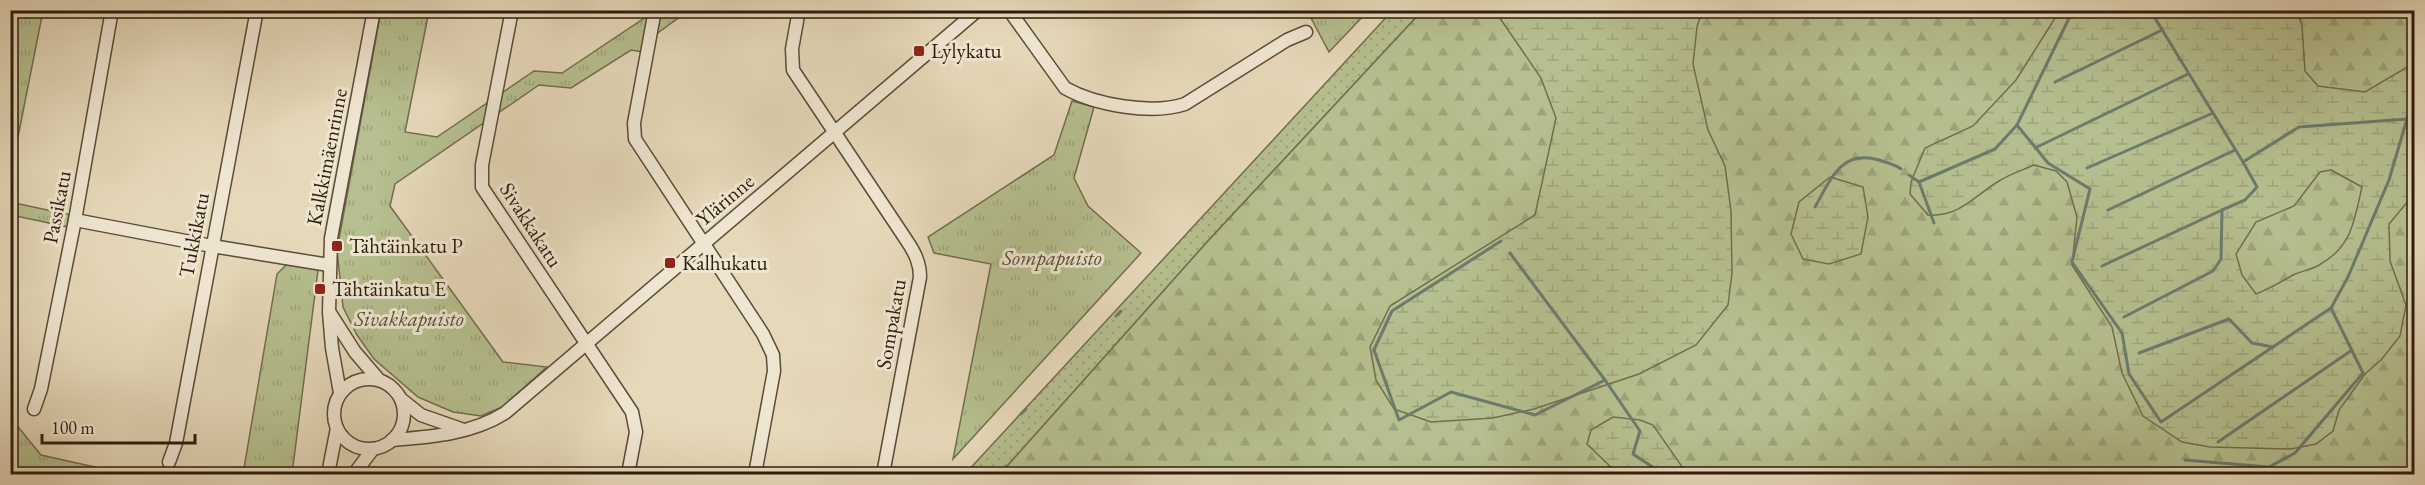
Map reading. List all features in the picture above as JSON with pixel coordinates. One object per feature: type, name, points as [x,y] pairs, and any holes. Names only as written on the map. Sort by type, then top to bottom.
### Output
[{"type":"street","name":"Passikatu","points":[[34,409],[41,389],[75,220],[112,10]]},
{"type":"street","name":"Kalkkimäenrinne","points":[[340,393],[332,348],[329,265],[334,218],[374,10]]},
{"type":"street","name":"Sivakkakatu","points":[[512,10],[482,165],[482,187],[634,418],[636,432],[628,474]]},
{"type":"street","points":[[655,10],[634,132],[640,149],[763,334],[773,355],[774,371],[755,474]]},
{"type":"street","name":"Sompakatu","points":[[799,10],[792,49],[793,70],[914,252],[920,269],[883,474]]},
{"type":"street","name":"Ylärinne","points":[[392,440],[435,437],[489,423],[505,413],[978,10]]},
{"type":"street","points":[[1009,10],[1065,88],[1076,94],[1095,99],[1145,109],[1169,109],[1185,104],[1287,40],[1306,32]]},
{"type":"street","name":"Tukkikatu","points":[[169,462],[176,443],[256,15]]},
{"type":"street","points":[[75,220],[329,265]]},
{"type":"street","points":[[329,312],[355,352],[379,380],[392,387],[401,399],[421,415],[462,430]]},
{"type":"street","points":[[328,474],[337,428],[334,407],[340,393],[357,380],[379,380]]},
{"type":"street","points":[[354,474],[373,449],[392,440],[403,421],[401,399]]},
{"type":"street","points":[[337,428],[351,444],[373,449]]},
{"type":"green space","points":[[1310,10],[1368,11],[1329,52],[1311,18]]},
{"type":"green space","points":[[2060,10],[2297,11],[2302,26],[2305,71],[2318,86],[2365,92],[2414,63],[2414,194],[2389,224],[2390,261],[2406,305],[2400,336],[2381,360],[2365,374],[2339,410],[2333,431],[2316,444],[2291,449],[2210,447],[2182,442],[2143,416],[2122,373],[2112,327],[2072,265],[2077,217],[2067,182],[2056,171],[2034,165],[2003,179],[1958,209],[1939,215],[1928,215],[1910,194],[1911,182],[1925,148],[1973,126],[2016,80]],"holes":[[[2331,170],[2362,187],[2354,222],[2339,250],[2316,267],[2293,275],[2256,294],[2242,275],[2236,254],[2256,222],[2294,206],[2320,172]]]},
{"type":"green space","points":[[10,11],[43,11],[11,172]]},
{"type":"green space","name":"Sivakkapuisto","points":[[381,11],[429,11],[405,132],[437,137],[534,71],[562,73],[655,11],[688,11],[644,43],[642,52],[631,50],[571,88],[539,85],[395,184],[390,206],[503,362],[547,367],[502,407],[481,416],[453,412],[418,397],[374,359],[357,335],[343,307],[337,250]]},
{"type":"green space","points":[[1392,11],[1422,11],[1208,241],[1000,474],[965,474]]},
{"type":"green space","points":[[1422,11],[2414,11],[2414,474],[1000,474],[1208,241]]},
{"type":"green space","points":[[1495,11],[1702,11],[1697,27],[1693,64],[1708,130],[1725,166],[1731,211],[1732,273],[1728,305],[1696,345],[1639,374],[1534,409],[1493,418],[1431,422],[1394,409],[1376,380],[1370,347],[1390,306],[1535,215],[1556,118],[1541,78]]},
{"type":"green space","name":"Sompapuisto","points":[[1072,101],[1094,107],[1074,178],[1088,206],[1141,253],[953,459],[991,264],[934,253],[928,237],[1054,155]]},
{"type":"green space","points":[[1830,177],[1863,187],[1868,217],[1861,254],[1829,264],[1803,259],[1791,234],[1799,202]]},
{"type":"green space","points":[[10,202],[71,215],[68,227],[11,215]]},
{"type":"green space","points":[[287,264],[318,270],[292,474],[243,474],[277,274]]},
{"type":"green space","points":[[10,417],[41,455],[126,474],[11,474]]},
{"type":"green space","points":[[1613,417],[1640,420],[1653,425],[1683,468],[1684,474],[1618,474],[1587,444],[1591,430]]},
{"type":"waterway","points":[[1934,223],[1919,182],[1995,149],[2017,125],[2073,10]]},
{"type":"waterway","points":[[2150,10],[2243,162],[2299,127],[2407,119]]},
{"type":"waterway","points":[[2055,82],[2162,30]]},
{"type":"waterway","points":[[2035,148],[2188,74]]},
{"type":"waterway","points":[[2017,125],[2048,163],[2090,189],[2072,262],[2122,333],[2129,374],[2161,422],[2331,308],[2348,277],[2389,180],[2414,101]]},
{"type":"waterway","points":[[2087,168],[2213,113]]},
{"type":"waterway","points":[[2108,210],[2235,150]]},
{"type":"waterway","points":[[1815,207],[1832,177],[1846,163],[1855,159],[1879,160],[1901,169]]},
{"type":"waterway","points":[[2124,317],[2213,271],[2221,259],[2222,210],[2245,200],[2257,187],[2243,162]]},
{"type":"waterway","points":[[1909,175],[1919,182]]},
{"type":"waterway","points":[[2102,266],[2222,210]]},
{"type":"waterway","points":[[1501,241],[1392,311],[1374,350],[1399,420],[1451,392],[1535,415],[1605,380]]},
{"type":"waterway","points":[[1510,253],[1605,380],[1640,431],[1633,454],[1663,474]]},
{"type":"waterway","points":[[2185,460],[2269,467],[2295,453],[2363,373],[2331,308]]},
{"type":"waterway","points":[[1116,316],[1121,311]]},
{"type":"waterway","points":[[2139,353],[2229,319],[2252,343],[2273,347]]},
{"type":"waterway","points":[[2218,442],[2352,350]]},
{"type":"waterway","points":[[1021,414],[1026,409]]},
{"type":"place","name":"Lylykatu","points":[[919,51]]},
{"type":"place","name":"Tähtäinkatu P","points":[[337,246]]},
{"type":"place","name":"Kalhukatu","points":[[670,263]]},
{"type":"place","name":"Tähtäinkatu E","points":[[320,289]]}]
